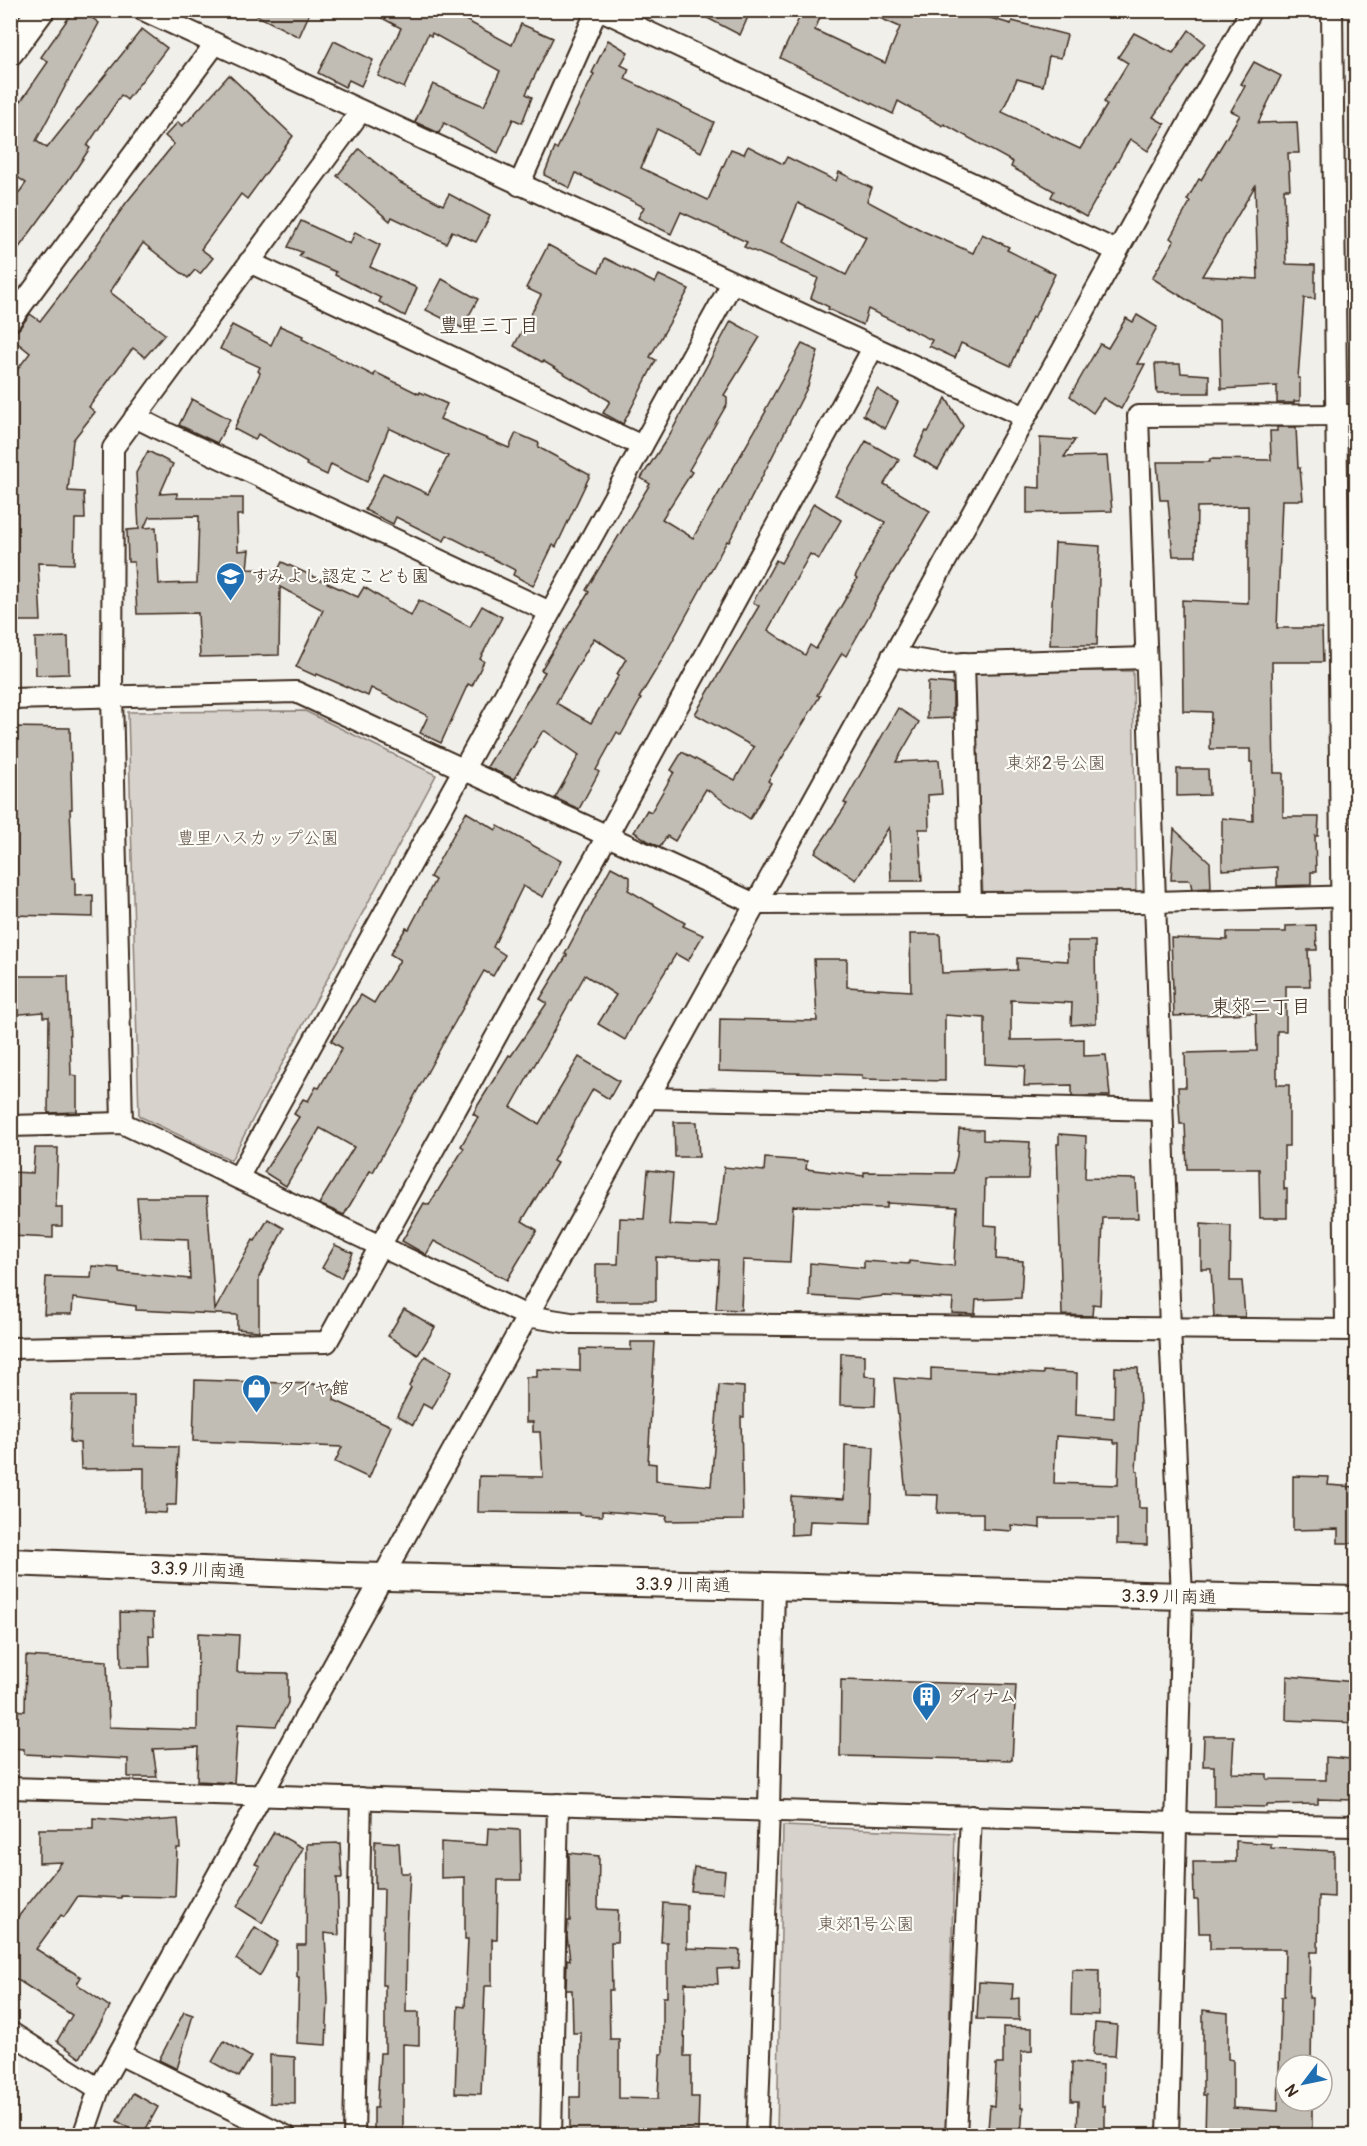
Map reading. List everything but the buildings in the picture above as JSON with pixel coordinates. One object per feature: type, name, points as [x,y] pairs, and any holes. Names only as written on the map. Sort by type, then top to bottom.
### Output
[{"type":"street","points":[[10,52],[41,10]]},
{"type":"street","points":[[143,10],[1025,417]]},
{"type":"street","points":[[519,184],[599,10],[1118,251]]},
{"type":"street","points":[[82,2136],[99,2089],[1251,10]]},
{"type":"street","points":[[10,1126],[122,1123],[527,1316],[571,1323],[1351,1329],[1349,896],[1336,416],[1332,10]]},
{"type":"street","points":[[10,321],[215,44]]},
{"type":"street","points":[[122,1123],[112,696],[113,448],[361,111]]},
{"type":"street","points":[[249,262],[642,446]]},
{"type":"street","points":[[237,1178],[732,283]]},
{"type":"street","points":[[10,1348],[327,1342],[607,836],[873,348]]},
{"type":"street","points":[[1168,2136],[1182,1597],[1170,1328],[1138,416],[1356,415]]},
{"type":"street","points":[[135,417],[550,612]]},
{"type":"street","points":[[892,656],[944,664],[1146,658]]},
{"type":"street","points":[[964,663],[971,904]]},
{"type":"street","points":[[10,699],[296,692],[755,904],[1155,903],[1349,896]]},
{"type":"street","points":[[647,1098],[1162,1110]]},
{"type":"street","name":"3.3.9 川南通","points":[[10,1562],[382,1577],[1356,1600]]},
{"type":"street","points":[[757,2136],[769,1810],[774,1587]]},
{"type":"street","points":[[10,1788],[1176,1823],[1356,1826]]},
{"type":"street","points":[[354,2136],[361,1798]]},
{"type":"street","points":[[551,2136],[558,1804]]},
{"type":"street","points":[[956,2136],[971,1816]]},
{"type":"street","points":[[10,2032],[99,2089]]},
{"type":"street","points":[[119,2054],[286,2136]]},
{"type":"green space","name":"東郊2号公園","points":[[974,671],[1133,671],[1136,893],[983,896]]},
{"type":"green space","name":"豊里ハスカップ公園","points":[[305,711],[436,775],[231,1160],[139,1116],[128,712]]},
{"type":"green space","name":"東郊1号公園","points":[[783,1826],[955,1833],[946,2135],[777,2135]]},
{"type":"place","name":"すみよし認定こども園","points":[[230,602]]},
{"type":"place","name":"タイヤ館","points":[[257,1414]]},
{"type":"place","name":"ダイナム","points":[[927,1722]]},
{"type":"district","name":"豊里三丁目","points":[[489,325]]},
{"type":"district","name":"東郊二丁目","points":[[1261,1006]]}]
